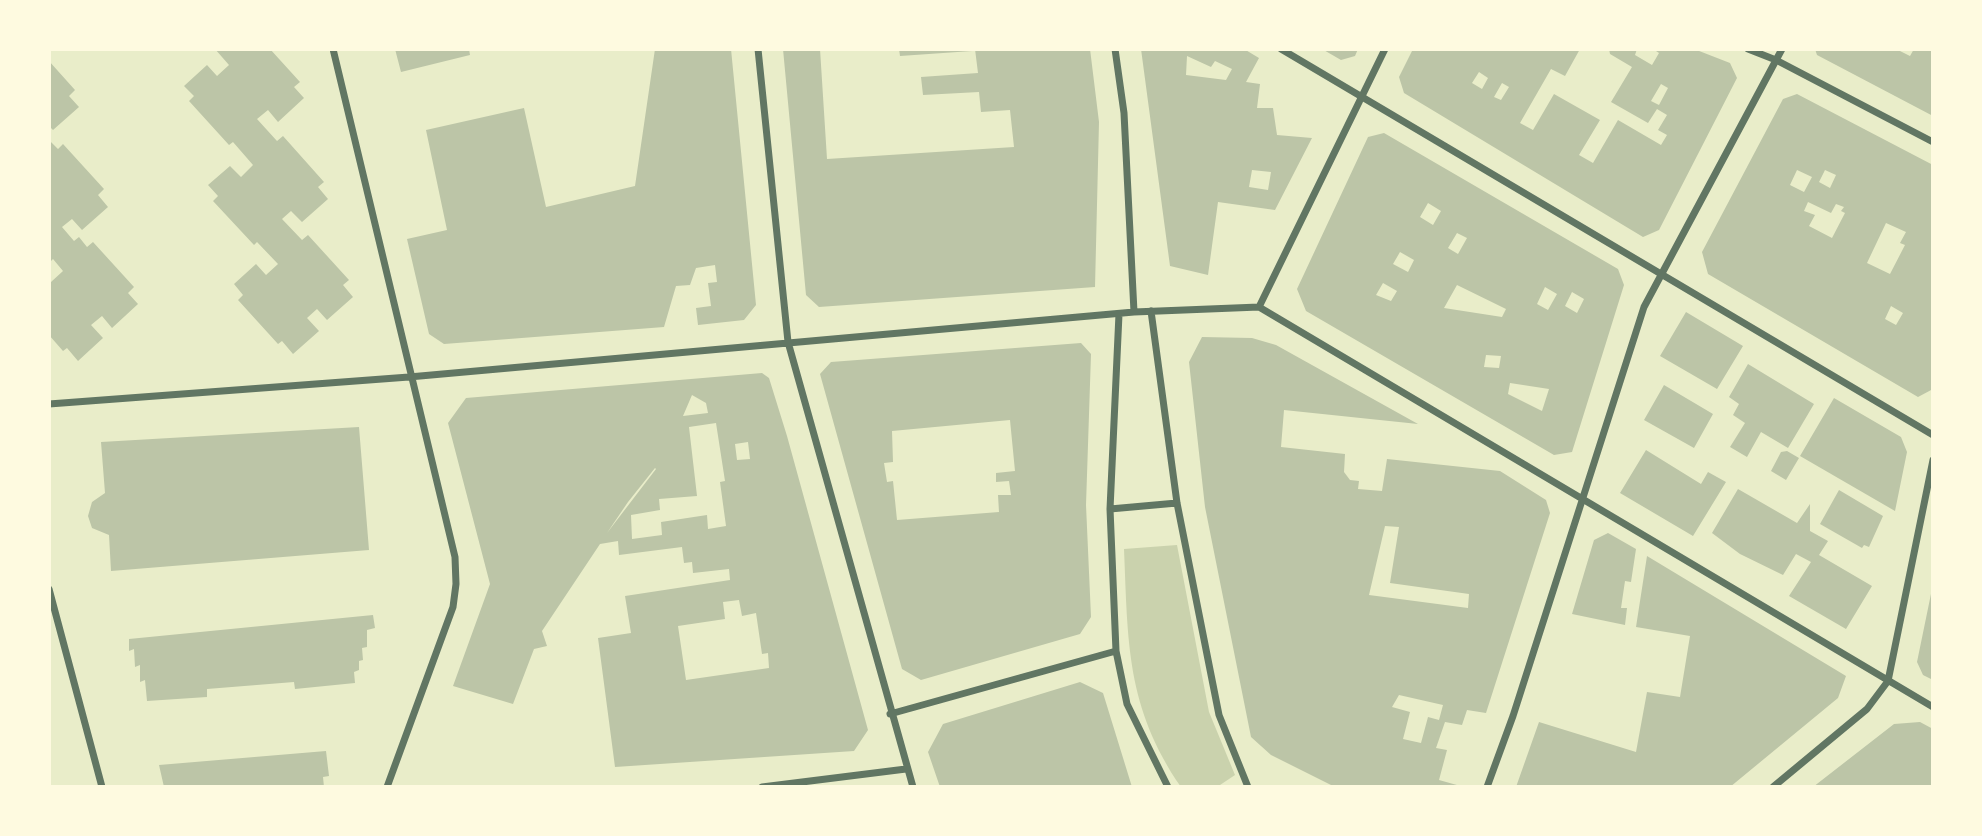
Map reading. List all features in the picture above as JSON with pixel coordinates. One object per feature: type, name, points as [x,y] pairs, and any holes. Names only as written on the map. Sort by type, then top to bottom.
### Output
[{"type":"street","points":[[333,49],[454,557],[456,584],[453,607],[387,787]]},
{"type":"street","points":[[758,49],[788,342],[890,714],[914,787]]},
{"type":"street","points":[[1115,49],[1124,113],[1134,312]]},
{"type":"street","points":[[1282,49],[1933,435]]},
{"type":"street","points":[[1259,307],[1385,49]]},
{"type":"street","points":[[1748,49],[1776,60],[1933,142]]},
{"type":"street","points":[[1487,787],[1644,307],[1782,49]]},
{"type":"street","points":[[49,404],[409,377],[1134,312],[1259,307],[1933,707]]},
{"type":"street","points":[[1151,311],[1177,503],[1219,715],[1248,787]]},
{"type":"street","points":[[1119,314],[1110,509],[1116,651],[1128,704],[1168,787]]},
{"type":"street","points":[[1773,787],[1867,709],[1888,681],[1933,460]]},
{"type":"street","points":[[1110,509],[1177,503]]},
{"type":"street","points":[[49,589],[102,787]]},
{"type":"street","points":[[890,714],[1116,651]]},
{"type":"street","points":[[762,787],[906,769]]},
{"type":"green space","points":[[1177,545],[1209,712],[1235,775],[1217,787],[1181,787],[1149,729],[1133,673],[1124,549]]},
{"type":"building","points":[[215,49],[270,49],[300,82],[294,87],[304,98],[278,122],[268,110],[257,119],[277,141],[283,136],[324,182],[318,187],[328,199],[302,222],[291,211],[282,219],[302,240],[308,235],[349,280],[343,285],[353,297],[327,320],[317,309],[307,318],[319,331],[293,354],[282,341],[278,344],[238,300],[243,295],[234,284],[256,264],[266,275],[278,264],[257,242],[254,245],[213,201],[218,196],[208,185],[230,166],[241,177],[253,165],[233,142],[229,145],[189,101],[194,96],[184,86],[207,65],[217,76],[229,65]]},
{"type":"building","points":[[395,49],[469,49],[470,55],[401,72]]},
{"type":"building","points":[[655,49],[731,49],[756,305],[744,320],[698,325],[696,308],[711,306],[708,283],[717,282],[715,265],[696,268],[690,285],[676,286],[664,327],[444,344],[429,334],[407,239],[447,230],[426,130],[524,108],[546,207],[635,186]]},
{"type":"building","points":[[783,49],[820,49],[827,159],[1014,147],[1010,110],[981,112],[979,92],[923,95],[921,77],[978,73],[975,49],[1090,49],[1099,122],[1095,287],[819,307],[806,295]]},
{"type":"building","points":[[899,49],[972,49],[972,51],[900,56]]},
{"type":"building","points":[[1141,49],[1244,49],[1259,58],[1246,82],[1260,84],[1257,108],[1273,108],[1277,135],[1312,138],[1275,210],[1218,202],[1208,275],[1170,266]],"holes":[[[1187,56],[1211,67],[1215,61],[1232,69],[1226,80],[1186,75]],[[1252,170],[1271,172],[1268,190],[1249,187]]]},
{"type":"building","points":[[1322,49],[1358,49],[1355,56],[1341,60]]},
{"type":"building","points":[[1413,49],[1580,49],[1565,76],[1551,69],[1520,123],[1533,130],[1554,94],[1600,120],[1579,155],[1593,163],[1618,120],[1661,145],[1667,135],[1658,130],[1667,115],[1657,109],[1648,123],[1611,102],[1632,67],[1610,54],[1609,49],[1637,49],[1635,55],[1652,65],[1659,53],[1653,49],[1694,49],[1730,63],[1737,78],[1659,230],[1643,237],[1404,93],[1399,77]],"holes":[[[1479,72],[1488,78],[1482,89],[1472,83]],[[1502,83],[1509,87],[1501,100],[1494,97]],[[1661,84],[1668,88],[1659,105],[1651,101]]]},
{"type":"building","points":[[1815,49],[1896,49],[1910,56],[1914,49],[1930,49],[1933,52],[1933,116],[1817,55]]},
{"type":"building","points":[[49,61],[75,90],[69,96],[79,107],[53,130],[49,126]]},
{"type":"building","points":[[1797,94],[1933,165],[1933,389],[1918,397],[1708,274],[1702,252],[1783,99]],"holes":[[[1797,170],[1812,177],[1804,192],[1790,185]],[[1825,170],[1836,175],[1830,188],[1819,182]],[[1808,202],[1831,213],[1836,204],[1844,207],[1841,211],[1845,213],[1832,238],[1809,226],[1815,215],[1804,211]],[[1886,223],[1906,232],[1900,243],[1905,245],[1890,274],[1867,263]],[[1891,306],[1903,313],[1896,325],[1885,319]]]},
{"type":"building","points":[[1384,133],[1618,269],[1624,285],[1572,452],[1554,455],[1306,311],[1297,289],[1368,137]],"holes":[[[1428,203],[1441,211],[1433,225],[1420,217]],[[1457,233],[1467,238],[1458,254],[1448,248]],[[1400,252],[1414,260],[1408,272],[1393,264]],[[1383,283],[1397,291],[1391,301],[1376,295]],[[1457,285],[1506,309],[1502,317],[1444,308]],[[1545,287],[1557,294],[1548,310],[1537,304]],[[1572,292],[1584,299],[1577,313],[1565,306]],[[1486,355],[1501,356],[1499,368],[1484,367]],[[1510,383],[1549,389],[1542,411],[1508,394]]]},
{"type":"building","points":[[49,140],[58,149],[63,144],[104,189],[98,195],[108,207],[82,230],[72,219],[62,227],[74,241],[79,237],[87,247],[93,242],[134,287],[128,293],[138,304],[112,328],[102,316],[91,325],[103,338],[78,361],[67,348],[63,351],[49,335],[49,280],[51,282],[63,271],[53,259],[49,263]]},
{"type":"building","points":[[1686,312],[1743,346],[1717,389],[1660,356]]},
{"type":"building","points":[[1202,337],[1252,338],[1276,345],[1418,424],[1284,410],[1281,447],[1345,454],[1344,472],[1350,480],[1359,481],[1358,489],[1382,491],[1387,459],[1500,471],[1546,500],[1550,513],[1486,713],[1467,710],[1462,725],[1445,722],[1436,748],[1447,750],[1439,780],[1464,787],[1335,787],[1271,755],[1251,737],[1205,507],[1189,362]],"holes":[[[1385,526],[1399,527],[1390,583],[1469,594],[1468,608],[1369,595]],[[1399,695],[1443,705],[1439,720],[1428,717],[1421,743],[1403,739],[1410,712],[1392,707]]]},
{"type":"building","points":[[1081,343],[1091,354],[1086,505],[1091,617],[1080,634],[921,680],[902,669],[820,374],[831,362]],"holes":[[[1010,420],[1015,471],[996,473],[996,482],[1009,481],[1011,495],[998,495],[999,512],[897,520],[893,481],[887,482],[884,463],[893,462],[892,431]]]},
{"type":"building","points":[[1748,364],[1814,404],[1788,448],[1761,432],[1747,457],[1730,447],[1745,423],[1733,415],[1739,404],[1729,397]]},
{"type":"building","points":[[762,373],[769,378],[868,730],[854,751],[615,767],[598,638],[631,633],[625,596],[730,580],[729,569],[693,573],[692,562],[684,563],[682,547],[619,555],[618,541],[600,544],[542,631],[547,646],[534,649],[513,704],[453,686],[490,584],[448,423],[466,398]],"holes":[[[692,395],[706,403],[708,413],[683,416]],[[716,423],[725,481],[720,482],[726,526],[708,529],[707,515],[661,522],[662,535],[632,539],[631,515],[660,510],[659,499],[697,496],[689,427]],[[748,442],[750,459],[737,460],[735,444]],[[655,468],[656,469],[607,533],[628,502]],[[739,600],[742,616],[756,613],[762,654],[768,653],[769,668],[686,680],[678,626],[725,619],[723,602]]]},
{"type":"building","points":[[1664,385],[1713,414],[1694,448],[1644,420]]},
{"type":"building","points":[[1834,398],[1901,437],[1907,452],[1895,511],[1800,456]]},
{"type":"building","points":[[359,427],[369,550],[111,571],[109,535],[92,528],[88,516],[92,502],[105,493],[101,442]]},
{"type":"building","points":[[1646,450],[1701,484],[1708,472],[1726,482],[1693,536],[1620,493]]},
{"type":"building","points":[[1787,451],[1799,458],[1786,480],[1771,471],[1781,452]]},
{"type":"building","points":[[1738,489],[1797,523],[1810,504],[1810,531],[1828,541],[1819,555],[1872,586],[1846,629],[1789,596],[1811,562],[1796,554],[1783,575],[1740,554],[1712,533]]},
{"type":"building","points":[[1839,490],[1883,516],[1869,547],[1864,545],[1862,548],[1820,524]]},
{"type":"building","points":[[1608,533],[1636,549],[1631,582],[1625,581],[1621,608],[1627,608],[1625,625],[1572,614],[1594,540]]},
{"type":"building","points":[[1647,556],[1846,676],[1838,698],[1730,787],[1516,787],[1539,722],[1636,752],[1647,692],[1680,697],[1690,636],[1636,627]]},
{"type":"building","points":[[1932,589],[1933,680],[1923,675],[1917,662]]},
{"type":"building","points":[[373,615],[375,628],[367,630],[367,647],[362,648],[363,660],[359,661],[359,670],[354,672],[355,683],[295,689],[294,682],[207,689],[207,697],[147,701],[145,680],[140,682],[140,665],[135,667],[134,649],[129,651],[129,639]]},
{"type":"building","points":[[1080,682],[1103,693],[1132,787],[940,787],[928,752],[943,724]]},
{"type":"building","points":[[1920,722],[1933,729],[1933,787],[1813,787],[1894,724]]},
{"type":"building","points":[[326,751],[329,776],[323,777],[324,787],[164,787],[159,765]]}]
